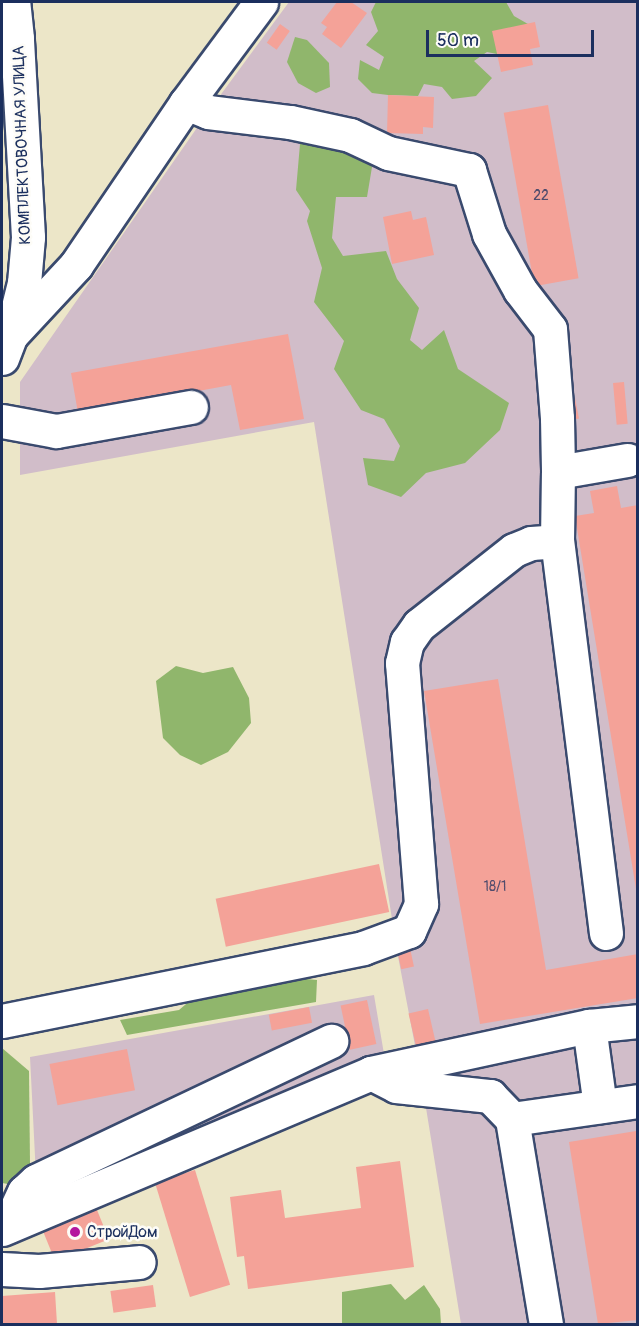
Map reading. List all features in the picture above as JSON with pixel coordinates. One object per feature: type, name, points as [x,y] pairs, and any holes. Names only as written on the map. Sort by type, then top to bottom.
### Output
[{"type":"street","name":"КОМПЛЕКТОВОЧНАЯ УЛИЦА","points":[[6,347],[24,283],[28,237],[13,2]]},
{"type":"street","points":[[6,347],[76,265],[186,103],[261,2]]},
{"type":"street","points":[[186,103],[208,112],[290,122],[350,135],[388,153],[469,170],[489,234],[520,290],[549,329],[557,418],[557,541],[606,933]]},
{"type":"street","points":[[2,421],[56,431],[191,407]]},
{"type":"street","points":[[558,472],[627,460]]},
{"type":"street","points":[[2,1021],[363,948],[409,931],[421,904],[402,663],[406,642],[419,625],[514,550],[531,543],[557,541]]},
{"type":"street","points":[[5,1228],[371,1073],[589,1026],[638,1021]]},
{"type":"street","points":[[589,1026],[600,1106]]},
{"type":"street","points":[[5,1228],[24,1192],[36,1181],[331,1041]]},
{"type":"street","points":[[371,1073],[396,1086],[490,1096],[512,1119],[546,1324]]},
{"type":"street","points":[[512,1119],[638,1101]]},
{"type":"street","points":[[2,1269],[39,1271],[139,1262]]},
{"type":"shaded area","points":[[289,2],[637,2],[637,1324],[461,1324],[421,1077],[397,951],[314,422],[20,475],[20,382],[208,112]]},
{"type":"shaded area","points":[[374,995],[384,1054],[360,1060],[37,1196],[30,1057]]},
{"type":"green space","points":[[376,2],[506,2],[514,16],[528,24],[497,54],[487,52],[474,61],[492,78],[476,96],[452,99],[442,87],[424,84],[418,96],[372,93],[358,79],[360,60],[379,70],[384,57],[366,45],[378,31],[371,12]]},
{"type":"green space","points":[[295,37],[307,40],[329,63],[330,87],[316,93],[298,83],[287,62]]},
{"type":"green space","points":[[359,142],[372,167],[367,197],[336,197],[332,238],[343,256],[386,251],[397,279],[419,308],[410,340],[422,350],[444,330],[458,369],[509,403],[500,430],[465,463],[426,473],[401,497],[368,485],[363,458],[394,461],[400,446],[384,419],[361,410],[334,369],[344,341],[314,302],[322,268],[307,221],[310,211],[296,190],[300,144]]},
{"type":"green space","points":[[176,666],[203,673],[233,667],[249,698],[251,723],[228,752],[201,765],[180,755],[163,738],[156,681]]},
{"type":"green space","points":[[276,976],[317,980],[316,1002],[127,1035],[120,1020],[179,1010],[192,999]]},
{"type":"green space","points":[[2,1048],[29,1071],[30,1164],[14,1185],[2,1183]]},
{"type":"green space","points":[[391,1284],[405,1300],[424,1285],[440,1309],[441,1324],[342,1324],[342,1292]]},
{"type":"building","points":[[337,2],[351,2],[367,13],[341,48],[322,34],[327,27],[321,23]]},
{"type":"building","points":[[535,22],[540,47],[530,49],[533,65],[501,72],[492,31]]},
{"type":"building","points":[[280,24],[290,31],[277,50],[267,43]]},
{"type":"building","points":[[388,95],[434,97],[433,128],[423,127],[423,134],[387,133]]},
{"type":"building","points":[[548,105],[579,278],[534,286],[504,113]]},
{"type":"building","points":[[411,211],[413,220],[426,217],[434,255],[392,264],[383,217]]},
{"type":"building","points":[[288,334],[304,419],[240,430],[231,385],[78,413],[71,373]]},
{"type":"building","points":[[624,382],[628,424],[617,425],[613,383]]},
{"type":"building","points":[[575,398],[579,419],[568,421],[564,400]]},
{"type":"building","points":[[617,486],[621,508],[638,505],[636,889],[575,516],[594,513],[590,491]]},
{"type":"building","points":[[498,679],[546,970],[638,954],[638,998],[480,1024],[424,691]]},
{"type":"building","points":[[379,864],[389,912],[226,947],[216,899]]},
{"type":"building","points":[[410,948],[414,967],[401,969],[397,951]]},
{"type":"building","points":[[367,1000],[376,1044],[350,1050],[341,1006]]},
{"type":"building","points":[[309,1007],[312,1023],[272,1031],[269,1015]]},
{"type":"building","points":[[428,1009],[436,1045],[417,1050],[409,1013]]},
{"type":"building","points":[[127,1049],[135,1090],[57,1105],[49,1064]]},
{"type":"building","points":[[636,1131],[638,1320],[598,1324],[569,1142]]},
{"type":"building","points":[[400,1161],[414,1267],[248,1289],[244,1256],[237,1257],[230,1197],[281,1190],[285,1218],[361,1208],[356,1167]]},
{"type":"building","points":[[195,1170],[230,1285],[190,1297],[155,1182]]},
{"type":"building","name":"СтройДом","points":[[95,1205],[109,1239],[55,1261],[41,1227]]},
{"type":"building","points":[[153,1285],[156,1307],[113,1313],[110,1291]]},
{"type":"building","points":[[55,1292],[57,1324],[2,1324],[2,1296]]},
{"type":"place","name":"СтройДом","points":[[75,1232]]}]
